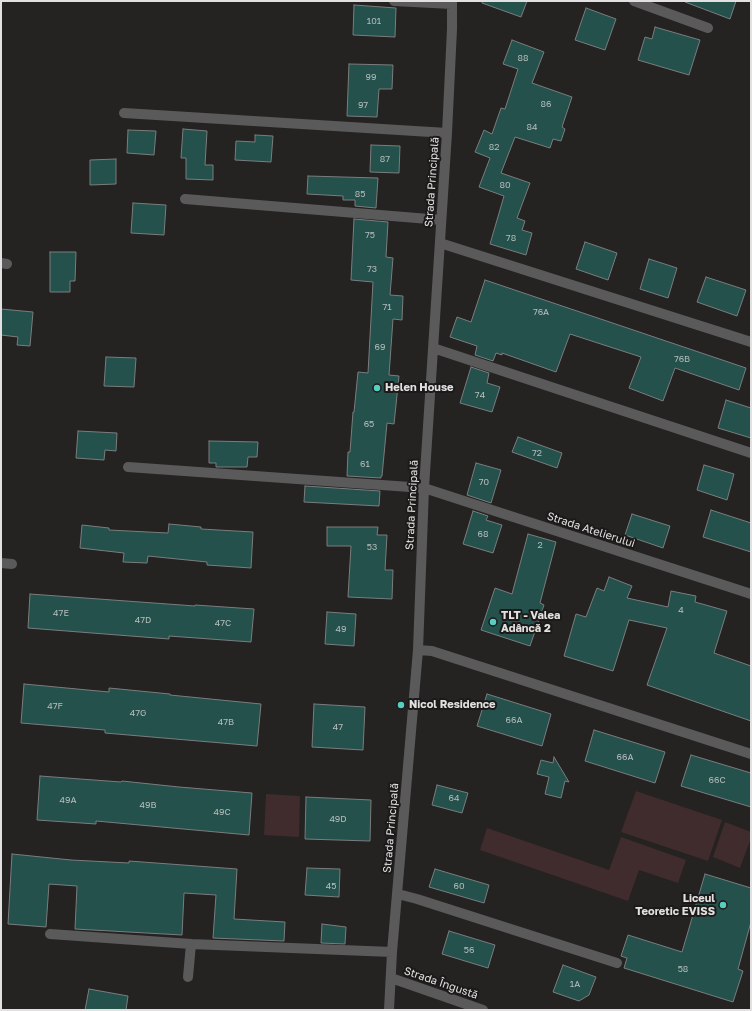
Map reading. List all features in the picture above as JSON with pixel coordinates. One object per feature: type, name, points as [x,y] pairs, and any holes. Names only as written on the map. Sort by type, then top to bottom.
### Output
[{"type":"street","points":[[394,1],[452,3]]},
{"type":"street","points":[[634,1],[708,28]]},
{"type":"street","name":"Strada Principală","points":[[389,1010],[392,952],[418,650],[424,488],[447,134],[452,3]]},
{"type":"street","points":[[124,113],[447,134]]},
{"type":"street","points":[[185,199],[441,220]]},
{"type":"street","points":[[440,243],[751,342]]},
{"type":"street","points":[[433,348],[751,453]]},
{"type":"street","name":"Strada Atelierului","points":[[128,467],[424,488],[751,594]]},
{"type":"street","points":[[1,563],[12,564]]},
{"type":"street","points":[[418,650],[432,651],[751,754]]},
{"type":"street","points":[[398,894],[617,963]]},
{"type":"street","points":[[50,934],[191,944],[392,952]]},
{"type":"street","points":[[188,977],[191,944]]},
{"type":"street","name":"Strada Îngustă","points":[[391,978],[483,1010]]},
{"type":"shaded area","points":[[636,791],[722,820],[708,861],[621,832]]},
{"type":"shaded area","points":[[266,794],[300,796],[299,837],[264,835]]},
{"type":"shaded area","points":[[725,822],[751,832],[751,838],[740,868],[713,857]]},
{"type":"shaded area","points":[[487,828],[609,870],[621,837],[686,860],[678,883],[639,870],[628,901],[480,850]]},
{"type":"building","points":[[482,1],[527,1],[521,17],[482,3]]},
{"type":"building","points":[[685,1],[736,1],[730,19]]},
{"type":"building","points":[[354,5],[396,8],[395,37],[353,35]]},
{"type":"building","points":[[586,8],[616,19],[605,50],[575,40]]},
{"type":"building","points":[[655,27],[700,40],[689,75],[638,60],[645,37],[652,39]]},
{"type":"building","points":[[512,40],[544,52],[532,83],[572,97],[562,127],[565,129],[561,141],[553,139],[550,148],[515,137],[501,173],[530,183],[517,218],[525,221],[522,230],[532,233],[526,255],[490,244],[504,196],[479,187],[490,158],[475,152],[484,130],[492,134],[501,108],[505,109],[518,69],[503,64]]},
{"type":"building","points":[[349,64],[393,65],[392,89],[379,89],[377,117],[347,116]]},
{"type":"building","points":[[183,129],[207,131],[205,165],[213,165],[213,180],[186,179],[186,158],[181,158]]},
{"type":"building","points":[[128,130],[156,131],[154,155],[127,153]]},
{"type":"building","points":[[255,135],[273,136],[271,162],[235,160],[236,141],[255,142]]},
{"type":"building","points":[[371,145],[400,146],[399,173],[370,172]]},
{"type":"building","points":[[116,159],[116,184],[90,185],[90,160]]},
{"type":"building","points":[[308,176],[378,178],[376,208],[355,206],[355,200],[343,200],[343,196],[307,194]]},
{"type":"building","points":[[133,203],[166,205],[164,235],[131,233]]},
{"type":"building","points":[[354,219],[388,222],[386,257],[393,258],[390,295],[403,296],[402,320],[393,319],[389,375],[399,376],[394,424],[387,423],[381,478],[347,476],[348,452],[350,452],[358,372],[368,373],[373,282],[351,280]]},
{"type":"building","points":[[585,242],[617,253],[608,280],[576,269]]},
{"type":"building","points":[[50,252],[76,252],[75,281],[70,281],[70,292],[50,292]]},
{"type":"building","points":[[649,259],[677,268],[668,298],[640,289]]},
{"type":"building","points":[[706,277],[746,290],[737,316],[697,302]]},
{"type":"building","points":[[485,280],[746,368],[739,390],[675,368],[663,401],[629,388],[641,357],[570,334],[556,372],[502,353],[502,355],[496,353],[493,361],[475,355],[477,346],[450,337],[457,317],[471,322]]},
{"type":"building","points":[[1,309],[33,312],[30,346],[17,345],[18,337],[1,335]]},
{"type":"building","points":[[106,357],[136,358],[134,387],[104,386]]},
{"type":"building","points":[[471,367],[489,373],[487,383],[500,387],[492,412],[460,403]]},
{"type":"building","points":[[726,400],[751,408],[751,438],[718,428]]},
{"type":"building","points":[[78,431],[117,433],[116,451],[105,450],[104,460],[76,458]]},
{"type":"building","points":[[518,437],[562,453],[557,468],[512,452]]},
{"type":"building","points":[[209,441],[258,442],[257,457],[248,457],[247,467],[216,467],[216,463],[209,463]]},
{"type":"building","points":[[476,463],[501,470],[491,503],[467,495]]},
{"type":"building","points":[[704,465],[734,474],[727,500],[697,490]]},
{"type":"building","points":[[305,486],[380,491],[379,506],[304,502]]},
{"type":"building","points":[[711,510],[751,523],[751,552],[703,537]]},
{"type":"building","points":[[473,511],[488,516],[486,520],[502,525],[493,553],[463,544]]},
{"type":"building","points":[[632,514],[670,526],[663,548],[625,535]]},
{"type":"building","points":[[169,524],[201,527],[201,529],[253,532],[251,568],[207,565],[207,562],[148,556],[147,563],[123,562],[124,553],[80,548],[82,525],[109,528],[109,530],[168,533]]},
{"type":"building","points":[[327,527],[378,527],[377,535],[387,535],[385,570],[393,570],[392,599],[348,597],[351,546],[327,546]]},
{"type":"building","points":[[528,534],[556,542],[540,603],[544,605],[530,646],[481,630],[495,588],[512,594]]},
{"type":"building","points":[[609,577],[632,586],[627,598],[668,607],[671,591],[696,596],[695,602],[727,611],[714,653],[751,666],[751,721],[647,685],[667,628],[629,620],[613,671],[564,656],[576,614],[586,617],[597,588],[604,591]]},
{"type":"building","points":[[30,594],[254,609],[251,642],[169,636],[169,639],[28,628]]},
{"type":"building","points":[[327,612],[356,614],[354,646],[325,644]]},
{"type":"building","points":[[24,684],[109,692],[109,688],[261,704],[257,746],[105,733],[105,730],[21,723]]},
{"type":"building","points":[[487,694],[551,714],[542,746],[477,726]]},
{"type":"building","points":[[314,704],[365,707],[363,750],[312,747]]},
{"type":"building","points":[[594,730],[665,752],[655,783],[585,761]]},
{"type":"building","points":[[691,755],[751,773],[751,807],[681,786]]},
{"type":"building","points":[[554,757],[569,782],[565,781],[561,798],[545,794],[549,777],[537,774],[541,760],[553,763]]},
{"type":"building","points":[[40,776],[122,781],[252,793],[249,835],[96,821],[96,824],[37,820]]},
{"type":"building","points":[[437,785],[468,793],[462,813],[432,805]]},
{"type":"building","points":[[306,797],[371,800],[370,841],[305,839]]},
{"type":"building","points":[[12,854],[71,860],[129,863],[129,861],[237,869],[234,919],[285,922],[284,941],[213,938],[216,895],[184,893],[182,935],[75,929],[77,886],[49,884],[46,927],[8,924]]},
{"type":"building","points":[[307,868],[340,869],[339,897],[305,895]]},
{"type":"building","points":[[435,869],[489,885],[484,903],[429,887]]},
{"type":"building","points":[[705,874],[751,888],[751,922],[738,969],[743,971],[733,1002],[624,968],[627,958],[621,956],[628,935],[682,952]]},
{"type":"building","points":[[322,924],[346,927],[345,944],[321,943]]},
{"type":"building","points":[[449,931],[495,945],[488,968],[442,954]]},
{"type":"building","points":[[563,965],[596,977],[589,995],[579,1001],[553,992]]},
{"type":"building","points":[[89,989],[128,996],[126,1010],[85,1010]]},
{"type":"place","name":"Helen House","points":[[377,388]]},
{"type":"place","name":"TLT - Valea Adâncă 2","points":[[493,622]]},
{"type":"place","name":"Nicol Residence","points":[[401,705]]},
{"type":"place","name":"Liceul Teoretic EVISS","points":[[723,905]]}]
